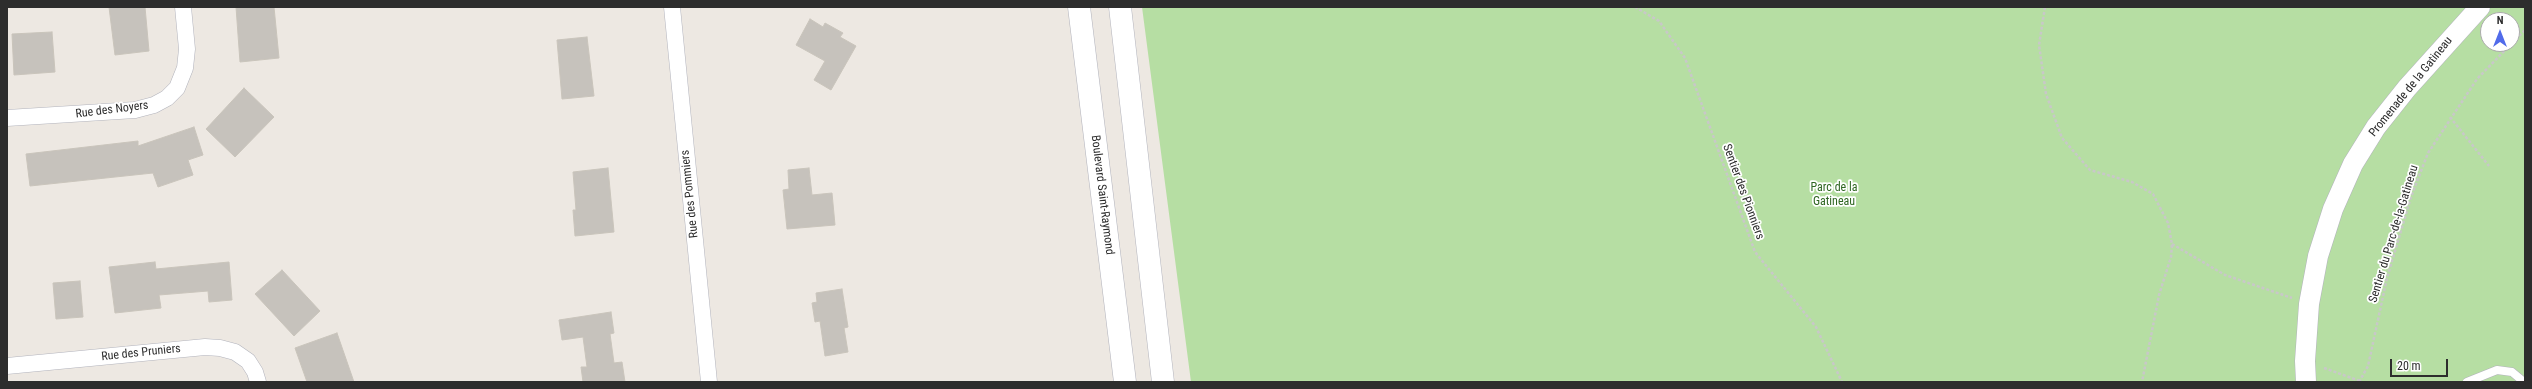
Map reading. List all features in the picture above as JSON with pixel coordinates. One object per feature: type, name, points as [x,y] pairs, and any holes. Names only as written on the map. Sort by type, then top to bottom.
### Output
[{"type":"main road","name":"Boulevard Saint-Raymond","points":[[1079,7],[1125,382]]},
{"type":"main road","points":[[1120,7],[1163,382]]},
{"type":"street","name":"Rue des Noyers","points":[[7,118],[135,110],[154,105],[167,98],[177,88],[185,68],[187,49],[183,7]]},
{"type":"street","name":"Rue des Pommiers","points":[[672,7],[709,382]]},
{"type":"street","name":"Promenade de la Gatineau","points":[[2306,382],[2305,361],[2310,304],[2318,256],[2334,209],[2353,164],[2376,127],[2407,88],[2480,7]]},
{"type":"street","name":"Rue des Pruniers","points":[[7,366],[205,347],[220,348],[235,352],[248,361],[256,372],[258,382]]},
{"type":"lane","points":[[2467,382],[2497,370],[2512,372],[2524,382]]},
{"type":"path","name":"Sentier des Pionniers","points":[[1635,7],[1660,21],[1685,58],[1755,252],[1816,327],[1842,382]]},
{"type":"path","points":[[2046,7],[2039,45],[2046,94],[2062,138],[2090,170],[2132,182],[2153,194],[2168,223],[2172,244],[2171,257],[2159,295],[2142,382]]},
{"type":"path","name":"Sentier du Parc-de-la-Gatineau","points":[[2359,382],[2368,366],[2387,278],[2411,197],[2428,153],[2477,78],[2504,52]]},
{"type":"path","points":[[2450,118],[2489,166]]},
{"type":"path","points":[[2172,244],[2225,274],[2310,304]]},
{"type":"path","points":[[2305,361],[2359,382]]},
{"type":"green space","name":"Parc de la Gatineau","points":[[1142,7],[2525,7],[2525,382],[1191,382]]},
{"type":"building","points":[[109,7],[145,7],[149,51],[115,55]]},
{"type":"building","points":[[236,7],[274,7],[279,58],[240,62]]},
{"type":"building","points":[[810,19],[823,27],[825,23],[843,33],[840,37],[856,46],[831,90],[814,80],[825,61],[796,45]]},
{"type":"building","points":[[52,32],[55,72],[14,75],[12,34]]},
{"type":"building","points":[[587,37],[594,96],[562,99],[557,40]]},
{"type":"building","points":[[244,88],[274,117],[235,157],[206,129]]},
{"type":"building","points":[[194,127],[203,155],[188,160],[193,175],[158,187],[153,173],[30,186],[26,154],[138,141],[138,146]]},
{"type":"building","points":[[608,168],[614,232],[575,236],[573,210],[576,210],[573,172]]},
{"type":"building","points":[[809,168],[812,195],[832,193],[835,225],[787,229],[783,190],[789,189],[788,170]]},
{"type":"building","points":[[155,262],[156,269],[229,262],[232,300],[209,302],[208,291],[159,295],[161,308],[115,313],[109,267]]},
{"type":"building","points":[[282,270],[320,311],[294,336],[255,294]]},
{"type":"building","points":[[80,281],[83,317],[56,319],[53,283]]},
{"type":"building","points":[[842,289],[848,327],[844,328],[848,352],[825,356],[820,321],[815,322],[812,303],[817,302],[816,293]]},
{"type":"building","points":[[611,312],[614,333],[610,334],[614,363],[622,362],[625,382],[583,382],[581,367],[587,367],[583,337],[562,340],[559,320]]},
{"type":"building","points":[[337,333],[354,382],[307,382],[295,348]]}]
